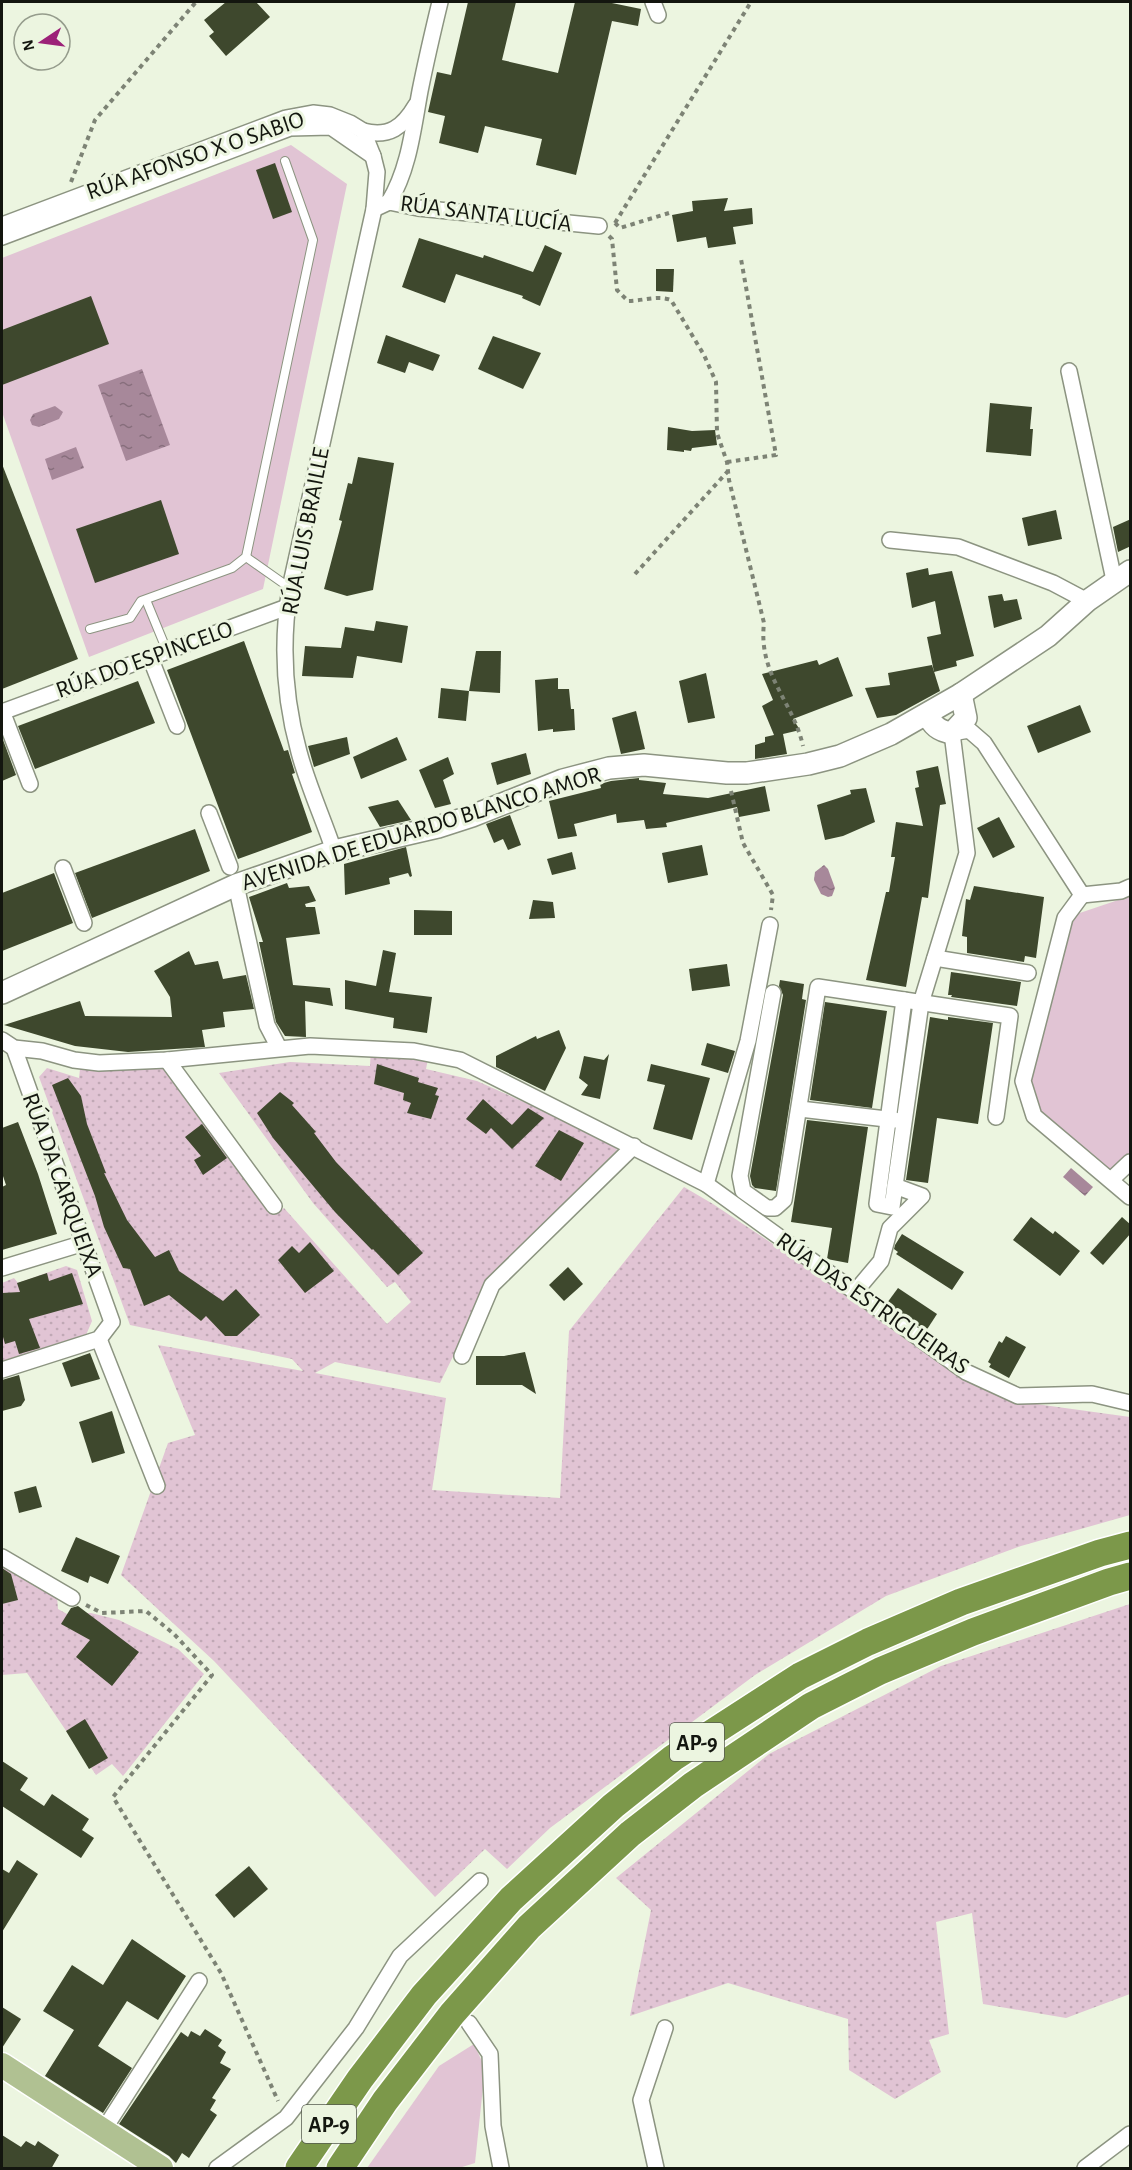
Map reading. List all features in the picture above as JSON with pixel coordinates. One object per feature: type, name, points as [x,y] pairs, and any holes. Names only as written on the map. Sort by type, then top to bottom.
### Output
[{"type":"highway","name":"AP-9","points":[[299,2169],[360,2079],[424,1995],[511,1899],[613,1806],[673,1758],[800,1676],[868,1642],[961,1602],[1100,1553],[1131,1545]]},
{"type":"highway","name":"AP-9","points":[[340,2169],[385,2101],[452,2014],[529,1928],[630,1834],[693,1785],[812,1706],[880,1671],[973,1632],[1131,1576]]},
{"type":"main road","points":[[2,2065],[161,2169]]},
{"type":"street","points":[[389,202],[396,190],[413,134],[440,2]]},
{"type":"street","points":[[363,131],[382,134],[393,130],[406,120],[418,101]]},
{"type":"street","name":"RÚA AFONSO X O SABIO","points":[[2,225],[293,116],[313,113],[330,115],[363,131]]},
{"type":"street","name":"RÚA AFONSO X O SABIO","points":[[2,237],[290,128],[331,127],[373,156]]},
{"type":"street","points":[[363,131],[377,172],[374,209]]},
{"type":"street","name":"RÚA SANTA LUCÍA","points":[[374,209],[389,202],[418,208],[607,224]]},
{"type":"street","name":"RÚA LUIS BRAILLE","points":[[334,852],[299,754],[288,706],[284,660],[287,607],[374,209]]},
{"type":"street","points":[[1069,370],[1122,576]]},
{"type":"street","points":[[890,540],[958,547],[1053,583],[1087,600]]},
{"type":"street","name":"AVENIDA DE EDUARDO BLANCO AMOR","points":[[2,993],[233,876],[438,827],[563,780],[609,768],[644,765],[727,773],[777,770],[840,756],[891,734],[961,694],[1048,636],[1087,600],[1122,576]]},
{"type":"street","name":"RÚA DO ESPINCELO","points":[[2,711],[287,607]]},
{"type":"street","points":[[150,657],[177,726]]},
{"type":"street","points":[[952,733],[966,718],[961,694]]},
{"type":"street","points":[[2,711],[30,784]]},
{"type":"street","points":[[928,714],[931,723],[937,728],[952,733],[969,730],[984,743],[1082,895]]},
{"type":"street","points":[[904,1000],[877,1204],[892,1207],[921,1003],[967,853],[952,733]]},
{"type":"street","points":[[209,813],[233,876],[267,1025],[279,1048]]},
{"type":"street","points":[[63,868],[84,923]]},
{"type":"street","points":[[1131,887],[1121,891],[1082,895],[1065,918],[1023,1081],[1034,1116],[1131,1197]]},
{"type":"street","points":[[706,1184],[748,1041],[770,925]]},
{"type":"street","points":[[935,958],[1029,973]]},
{"type":"street","points":[[773,993],[740,1176],[743,1191],[767,1208],[775,1208],[784,1200],[818,987],[1010,1016],[996,1117]]},
{"type":"street","name":"RÚA DAS ESTRIGUEIRAS","points":[[8,1044],[74,1060],[99,1063],[167,1060],[310,1046],[414,1051],[460,1060],[706,1184],[966,1372],[1018,1396],[1092,1394],[1131,1402]]},
{"type":"street","name":"RÚA DA CARQUEIXA","points":[[8,1044],[112,1322],[99,1339]]},
{"type":"street","points":[[167,1060],[274,1206]]},
{"type":"street","points":[[800,1109],[904,1121]]},
{"type":"street","points":[[462,1356],[492,1285],[634,1146]]},
{"type":"street","points":[[1112,1179],[1131,1162]]},
{"type":"street","points":[[854,1290],[881,1261],[890,1228],[922,1196],[896,1186]]},
{"type":"street","points":[[2,1268],[84,1243]]},
{"type":"street","points":[[2,1370],[99,1339],[157,1486]]},
{"type":"street","points":[[2,1557],[72,1598]]},
{"type":"street","points":[[217,2169],[286,2118],[356,2028],[400,1956],[480,1881]]},
{"type":"street","points":[[103,2131],[199,1981]]},
{"type":"street","points":[[469,2024],[490,2054],[493,2126],[501,2169]]},
{"type":"street","points":[[656,2169],[641,2100],[665,2028]]},
{"type":"street","points":[[1085,2169],[1131,2134]]},
{"type":"lane","points":[[90,629],[130,618],[141,602],[232,568],[246,557],[313,240],[285,161]]},
{"type":"lane","points":[[246,557],[290,588]]},
{"type":"lane","points":[[146,600],[167,651]]},
{"type":"path","points":[[71,183],[95,120],[196,2]]},
{"type":"path","points":[[607,224],[750,2]]},
{"type":"path","points":[[607,224],[620,228],[669,213]]},
{"type":"path","points":[[607,224],[612,240],[617,290],[628,300],[663,297],[671,300],[704,355],[716,382],[717,433],[727,462],[764,623],[763,635],[767,664],[779,694],[800,730],[808,764]]},
{"type":"path","points":[[727,462],[776,455],[741,259]]},
{"type":"path","points":[[635,574],[728,471]]},
{"type":"path","points":[[727,773],[743,843],[773,895],[770,925]]},
{"type":"path","points":[[72,1598],[102,1614],[146,1611],[174,1634],[212,1675],[113,1797],[221,1973],[286,2118]]},
{"type":"shaded area","points":[[291,145],[347,184],[263,589],[89,657],[2,412],[2,258]]},
{"type":"shaded area","points":[[1130,896],[1130,1162],[1112,1179],[1034,1116],[1023,1081],[1065,918]]},
{"type":"shaded area","points":[[371,1048],[429,1054],[426,1069],[477,1081],[615,1143],[617,1150],[494,1273],[440,1383],[335,1362],[315,1373],[446,1398],[432,1490],[560,1498],[569,1331],[684,1187],[713,1204],[1006,1400],[1130,1417],[1130,1515],[1021,1546],[886,1596],[755,1675],[550,1828],[507,1869],[485,1849],[435,1897],[214,1661],[121,1575],[168,1443],[195,1435],[158,1345],[303,1371],[292,1359],[130,1325],[39,1077],[47,1068],[79,1078],[80,1069],[167,1068],[235,1152],[274,1215],[284,1208],[387,1324],[411,1302],[395,1282],[387,1287],[313,1203],[219,1073],[290,1062],[370,1066]]},
{"type":"shaded area","points":[[66,1266],[77,1270],[92,1321],[86,1335],[2,1363],[2,1283],[14,1278],[18,1283]]},
{"type":"shaded area","points":[[2,1563],[57,1596],[58,1609],[67,1614],[91,1613],[119,1620],[178,1649],[204,1674],[123,1776],[112,1764],[96,1775],[27,1673],[2,1675]]},
{"type":"shaded area","points":[[1130,1604],[1130,1994],[1066,2018],[983,2004],[972,1913],[936,1922],[949,2034],[929,2040],[941,2072],[895,2099],[849,2070],[848,2019],[728,1983],[630,2016],[651,1910],[616,1878],[769,1754],[941,1666]]},
{"type":"shaded area","points":[[474,2044],[485,2068],[475,2163],[459,2168],[367,2168],[439,2066]]},
{"type":"water","points":[[142,369],[170,445],[126,461],[98,385]]},
{"type":"water","points":[[55,406],[63,412],[59,419],[39,427],[32,425],[30,420],[33,414]]},
{"type":"water","points":[[76,447],[84,468],[52,480],[45,459]]},
{"type":"water","points":[[824,865],[828,869],[835,888],[832,896],[828,897],[821,894],[814,880],[815,872]]},
{"type":"water","points":[[1071,1168],[1093,1187],[1085,1196],[1063,1177]]},
{"type":"building","points":[[226,2],[256,2],[270,17],[226,56],[209,36],[214,32],[204,20]]},
{"type":"building","points":[[468,2],[516,2],[502,60],[558,73],[575,2],[607,2],[641,9],[638,26],[612,21],[576,175],[536,165],[542,139],[485,126],[478,153],[439,143],[445,116],[428,112],[437,72],[451,75]]},
{"type":"building","points":[[275,163],[292,212],[273,219],[256,170]]},
{"type":"building","points":[[728,198],[724,211],[752,208],[753,224],[733,227],[736,244],[708,248],[706,237],[677,242],[672,215],[693,211],[692,201]]},
{"type":"building","points":[[419,238],[483,258],[484,255],[533,272],[545,245],[562,253],[540,306],[522,298],[523,296],[456,274],[445,303],[402,287]]},
{"type":"building","points":[[656,269],[674,269],[673,292],[656,291]]},
{"type":"building","points":[[91,296],[109,344],[2,385],[2,330]]},
{"type":"building","points":[[386,335],[440,355],[433,371],[409,362],[405,373],[377,363]]},
{"type":"building","points":[[493,336],[541,353],[523,389],[478,369]]},
{"type":"building","points":[[990,403],[1032,407],[1031,456],[986,452]]},
{"type":"building","points":[[668,427],[692,431],[715,430],[717,445],[692,448],[691,451],[684,450],[684,452],[667,450]]},
{"type":"building","points":[[358,457],[394,463],[373,590],[347,596],[324,589],[342,521],[339,520],[348,483],[352,484]]},
{"type":"building","points":[[2,464],[78,659],[2,689]]},
{"type":"building","points":[[161,500],[179,554],[95,583],[76,529]]},
{"type":"building","points":[[1056,510],[1062,539],[1028,546],[1022,518]]},
{"type":"building","points":[[1131,519],[1131,546],[1118,552],[1113,527]]},
{"type":"building","points":[[928,568],[929,575],[952,571],[974,656],[956,661],[957,666],[934,672],[927,637],[941,634],[935,601],[912,608],[906,573]]},
{"type":"building","points":[[1002,594],[1004,601],[1017,599],[1022,619],[994,628],[988,596]]},
{"type":"building","points":[[376,621],[408,626],[402,663],[357,656],[353,678],[302,676],[305,646],[341,648],[345,627],[374,631]]},
{"type":"building","points":[[244,641],[284,751],[288,750],[295,773],[292,774],[312,832],[238,859],[167,670]]},
{"type":"building","points":[[476,651],[501,651],[500,693],[469,691]]},
{"type":"building","points":[[838,657],[853,696],[793,719],[800,730],[783,734],[787,754],[755,759],[755,745],[765,742],[765,737],[774,735],[762,706],[773,700],[762,674],[817,660],[819,665]]},
{"type":"building","points":[[932,665],[940,691],[896,715],[877,718],[865,688],[890,685],[888,673]]},
{"type":"building","points":[[706,673],[715,718],[688,723],[679,681]]},
{"type":"building","points":[[558,678],[558,689],[569,689],[571,709],[574,709],[575,730],[538,731],[535,680]]},
{"type":"building","points":[[138,681],[155,723],[35,769],[18,726]]},
{"type":"building","points":[[441,688],[469,691],[466,721],[438,718]]},
{"type":"building","points":[[1080,705],[1091,732],[1038,753],[1027,726]]},
{"type":"building","points":[[636,711],[645,749],[621,754],[612,718]]},
{"type":"building","points":[[2,737],[16,775],[2,781]]},
{"type":"building","points":[[347,737],[350,754],[314,767],[308,746]]},
{"type":"building","points":[[397,737],[407,760],[361,779],[353,757]]},
{"type":"building","points":[[526,753],[531,774],[497,785],[491,763]]},
{"type":"building","points":[[448,757],[454,774],[443,780],[451,804],[435,808],[419,770]]},
{"type":"building","points":[[938,766],[946,804],[940,805],[928,898],[922,897],[906,987],[866,980],[886,892],[889,892],[895,857],[891,857],[896,822],[923,826],[915,788],[919,787],[916,771]]},
{"type":"building","points":[[639,778],[639,780],[666,783],[663,794],[708,798],[765,786],[770,811],[739,817],[737,807],[666,823],[667,827],[646,829],[644,820],[617,823],[616,814],[574,824],[577,836],[558,839],[549,801],[601,788],[600,784],[611,781]]},
{"type":"building","points":[[866,788],[875,822],[843,836],[825,840],[817,805],[851,794],[850,790]]},
{"type":"building","points":[[398,800],[411,820],[380,827],[368,807]]},
{"type":"building","points":[[510,815],[521,845],[508,850],[503,839],[494,843],[486,824]]},
{"type":"building","points":[[999,817],[1015,847],[993,858],[977,828]]},
{"type":"building","points":[[195,829],[210,871],[92,918],[75,873]]},
{"type":"building","points":[[702,845],[708,875],[668,883],[662,853]]},
{"type":"building","points":[[406,847],[412,876],[410,877],[408,873],[389,878],[390,884],[345,895],[344,864]]},
{"type":"building","points":[[572,852],[576,869],[552,875],[547,859]]},
{"type":"building","points":[[54,873],[73,923],[2,951],[2,893]]},
{"type":"building","points":[[287,883],[289,888],[309,886],[316,901],[305,904],[306,907],[315,907],[320,934],[286,938],[293,985],[330,988],[333,1006],[305,1001],[306,1037],[285,1036],[276,1022],[259,942],[263,942],[249,897]]},
{"type":"building","points":[[974,886],[1044,897],[1036,958],[1025,956],[1024,962],[967,953],[967,937],[962,936],[966,899],[970,900]]},
{"type":"building","points":[[533,900],[553,902],[555,918],[529,919]]},
{"type":"building","points":[[414,910],[452,911],[452,935],[414,935]]},
{"type":"building","points":[[383,950],[396,953],[389,992],[432,997],[427,1033],[393,1028],[394,1018],[345,1009],[345,980],[376,986]]},
{"type":"building","points":[[189,951],[195,965],[218,961],[223,979],[246,975],[254,1009],[223,1012],[225,1027],[202,1030],[205,1047],[128,1052],[75,1046],[4,1025],[80,1001],[85,1016],[172,1017],[170,997],[154,971]]},
{"type":"building","points":[[727,964],[730,986],[692,991],[689,969]]},
{"type":"building","points":[[951,972],[1021,982],[1017,1006],[951,997],[952,995],[948,995]]},
{"type":"building","points":[[780,980],[804,984],[802,999],[806,1000],[776,1191],[755,1188],[750,1176],[783,995],[779,986]]},
{"type":"building","points":[[825,1002],[887,1011],[872,1108],[810,1100]]},
{"type":"building","points":[[930,1017],[993,1023],[978,1124],[937,1118],[928,1183],[906,1180]]},
{"type":"building","points":[[559,1030],[566,1048],[545,1091],[496,1067],[496,1056],[536,1036],[537,1039]]},
{"type":"building","points":[[707,1043],[735,1051],[728,1073],[701,1065]]},
{"type":"building","points":[[609,1054],[600,1099],[581,1095],[588,1085],[579,1078],[584,1056],[604,1060]]},
{"type":"building","points":[[377,1064],[419,1078],[418,1082],[438,1088],[435,1095],[439,1096],[431,1119],[407,1113],[411,1103],[403,1100],[404,1093],[374,1084]]},
{"type":"building","points":[[651,1064],[710,1078],[692,1140],[653,1129],[665,1085],[647,1081]]},
{"type":"building","points":[[68,1078],[81,1096],[87,1124],[106,1173],[104,1173],[127,1220],[155,1257],[169,1250],[179,1271],[223,1301],[236,1289],[260,1315],[237,1336],[225,1336],[206,1316],[201,1321],[169,1295],[144,1306],[130,1269],[123,1268],[104,1227],[95,1196],[52,1085]]},
{"type":"building","points":[[280,1092],[294,1103],[292,1105],[316,1132],[314,1133],[336,1162],[423,1253],[398,1275],[335,1212],[273,1138],[257,1113]]},
{"type":"building","points":[[483,1099],[512,1125],[528,1108],[544,1118],[512,1149],[491,1128],[486,1134],[466,1119]]},
{"type":"building","points":[[807,1120],[868,1127],[848,1263],[827,1259],[832,1228],[791,1222]]},
{"type":"building","points":[[18,1122],[57,1234],[2,1250],[2,1187],[6,1185],[2,1173],[2,1128]]},
{"type":"building","points":[[202,1124],[227,1158],[203,1175],[194,1160],[201,1156],[185,1137]]},
{"type":"building","points":[[559,1130],[584,1143],[561,1181],[535,1166]]},
{"type":"building","points":[[1031,1217],[1053,1234],[1055,1231],[1080,1251],[1060,1276],[1013,1240]]},
{"type":"building","points":[[1122,1217],[1131,1225],[1131,1233],[1103,1265],[1090,1253]]},
{"type":"building","points":[[902,1234],[964,1272],[952,1290],[896,1254],[898,1252],[894,1249],[895,1245]]},
{"type":"building","points":[[310,1242],[334,1271],[305,1293],[278,1260],[292,1246],[299,1253]]},
{"type":"building","points":[[568,1267],[583,1284],[564,1301],[549,1285]]},
{"type":"building","points":[[47,1273],[49,1281],[72,1273],[83,1304],[29,1319],[40,1348],[19,1354],[15,1341],[5,1344],[2,1337],[2,1293],[20,1292],[17,1283]]},
{"type":"building","points":[[898,1288],[937,1314],[926,1331],[887,1303]]},
{"type":"building","points":[[1006,1336],[1026,1347],[1009,1378],[989,1367],[991,1364],[988,1362],[999,1341],[1002,1343]]},
{"type":"building","points":[[525,1352],[536,1394],[522,1385],[476,1385],[476,1356],[504,1356]]},
{"type":"building","points":[[90,1353],[100,1379],[71,1387],[62,1363]]},
{"type":"building","points":[[19,1375],[25,1400],[21,1406],[2,1411],[2,1380]]},
{"type":"building","points":[[112,1411],[125,1453],[92,1463],[79,1422]]},
{"type":"building","points":[[36,1486],[42,1507],[19,1513],[14,1492]]},
{"type":"building","points":[[76,1537],[120,1556],[108,1584],[90,1576],[88,1583],[61,1571]]},
{"type":"building","points":[[2,1568],[11,1574],[18,1600],[2,1604]]},
{"type":"building","points":[[78,1606],[139,1652],[112,1686],[76,1657],[90,1640],[61,1624],[71,1608]]},
{"type":"building","points":[[85,1719],[108,1758],[89,1769],[66,1731]]},
{"type":"building","points":[[2,1761],[28,1778],[20,1790],[44,1806],[52,1794],[89,1819],[82,1830],[94,1838],[81,1858],[2,1806]]},
{"type":"building","points":[[17,1860],[38,1874],[2,1932],[2,1869],[9,1873]]},
{"type":"building","points":[[249,1866],[268,1889],[234,1918],[215,1895]]},
{"type":"building","points":[[132,1939],[186,1976],[158,2020],[127,2001],[98,2046],[132,2068],[103,2113],[45,2076],[74,2030],[43,2011],[72,1965],[103,1985]]},
{"type":"building","points":[[2,2007],[21,2019],[2,2048]]},
{"type":"building","points":[[205,2029],[222,2040],[218,2046],[226,2052],[220,2063],[231,2069],[212,2098],[216,2100],[210,2110],[217,2115],[189,2158],[182,2153],[176,2163],[169,2156],[119,2124],[181,2032],[188,2037],[191,2031],[200,2036]]},
{"type":"building","points":[[2,2135],[21,2147],[26,2141],[35,2146],[38,2141],[59,2155],[51,2169],[2,2169]]}]
